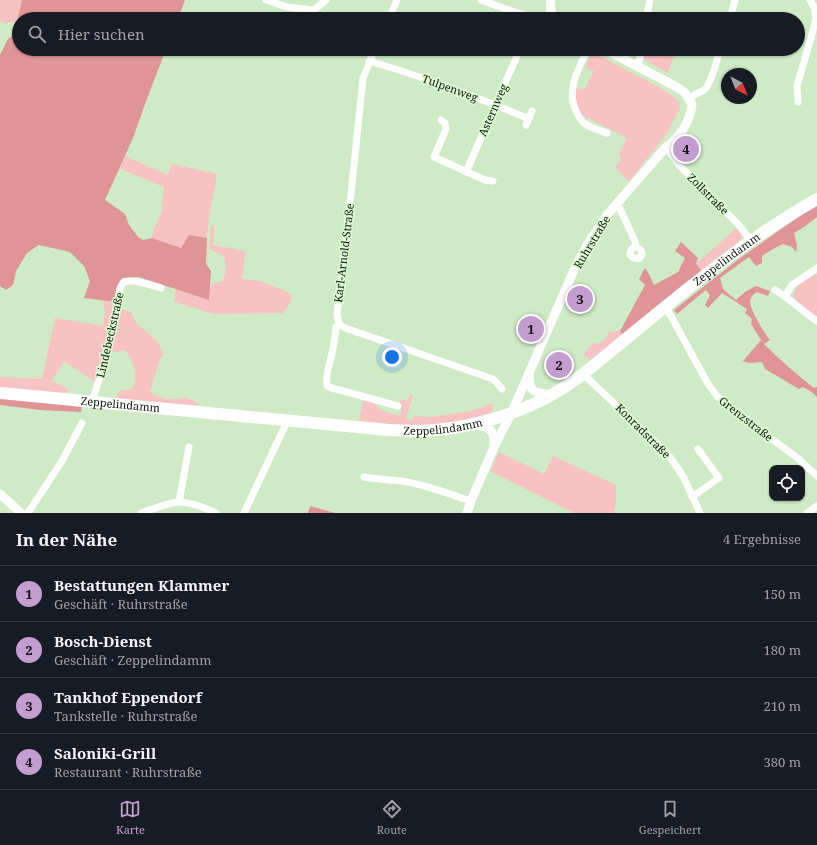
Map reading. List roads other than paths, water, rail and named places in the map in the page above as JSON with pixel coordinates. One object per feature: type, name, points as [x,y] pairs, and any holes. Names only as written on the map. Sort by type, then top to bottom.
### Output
[{"type":"main road","name":"Zeppelindamm","points":[[0,393],[388,430],[420,431],[472,424],[511,414],[552,395],[583,374],[751,241],[817,199]]},
{"type":"street","points":[[266,0],[287,7],[312,10],[326,0]]},
{"type":"street","points":[[392,12],[398,0]]},
{"type":"street","points":[[481,0],[518,12]]},
{"type":"street","points":[[551,12],[552,0]]},
{"type":"street","points":[[647,12],[650,0]]},
{"type":"street","points":[[732,12],[735,0]]},
{"type":"street","points":[[798,102],[797,86],[816,18],[814,7],[810,0]]},
{"type":"street","name":"Karl-Arnold-Straße","points":[[372,56],[363,78],[360,95],[351,194],[337,315],[339,324],[336,327],[326,377],[327,386],[398,406]]},
{"type":"street","name":"Asternweg","points":[[466,172],[517,56]]},
{"type":"street","points":[[585,56],[573,84],[573,106],[583,123],[607,133]]},
{"type":"street","points":[[618,56],[675,86],[684,92],[688,98],[706,88],[711,78],[718,56]]},
{"type":"street","points":[[637,66],[640,56]]},
{"type":"street","name":"Tulpenweg","points":[[370,61],[433,81],[495,104],[528,122],[532,111]]},
{"type":"street","name":"Ruhrstraße","points":[[467,513],[494,447],[511,414],[577,264],[587,245],[615,205],[666,147],[672,144],[688,119],[692,109],[692,104],[688,98]]},
{"type":"street","points":[[441,120],[445,123],[446,129],[434,157],[485,180],[493,181]]},
{"type":"street","name":"Zollstraße","points":[[666,147],[679,165],[738,224],[751,241]]},
{"type":"street","points":[[615,205],[621,211],[635,241],[636,247]]},
{"type":"street","points":[[784,296],[792,285],[817,268]]},
{"type":"street","name":"Lindebeckstraße","points":[[92,402],[108,350],[120,288],[123,283],[135,281],[161,288]]},
{"type":"street","points":[[775,290],[817,321]]},
{"type":"street","name":"Grenzstraße","points":[[666,307],[708,384],[717,396],[736,413],[800,460],[817,476]]},
{"type":"street","points":[[339,324],[348,330],[493,379],[502,389]]},
{"type":"street","points":[[529,372],[529,383],[531,389],[538,394],[552,395]]},
{"type":"street","name":"Konradstraße","points":[[583,374],[665,451],[684,478],[700,513]]},
{"type":"street","points":[[244,513],[285,426],[286,420]]},
{"type":"street","points":[[28,513],[62,461],[82,423]]},
{"type":"street","points":[[472,424],[487,428],[491,431],[495,437],[494,447]]},
{"type":"street","points":[[179,502],[189,447]]},
{"type":"street","points":[[692,497],[719,478],[698,449]]},
{"type":"street","points":[[364,477],[416,484],[471,501]]},
{"type":"street","points":[[0,494],[21,513]]},
{"type":"street","points":[[141,513],[179,502],[203,507],[216,513]]},
{"type":"street","points":[[807,513],[817,506]]},
{"type":"place","name":"Saloniki-Grill","points":[[686,149]]},
{"type":"place","name":"Tankhof Eppendorf","points":[[580,299]]},
{"type":"place","name":"Bestattungen Klammer","points":[[531,329]]},
{"type":"place","name":"Bosch-Dienst","points":[[559,365]]}]
